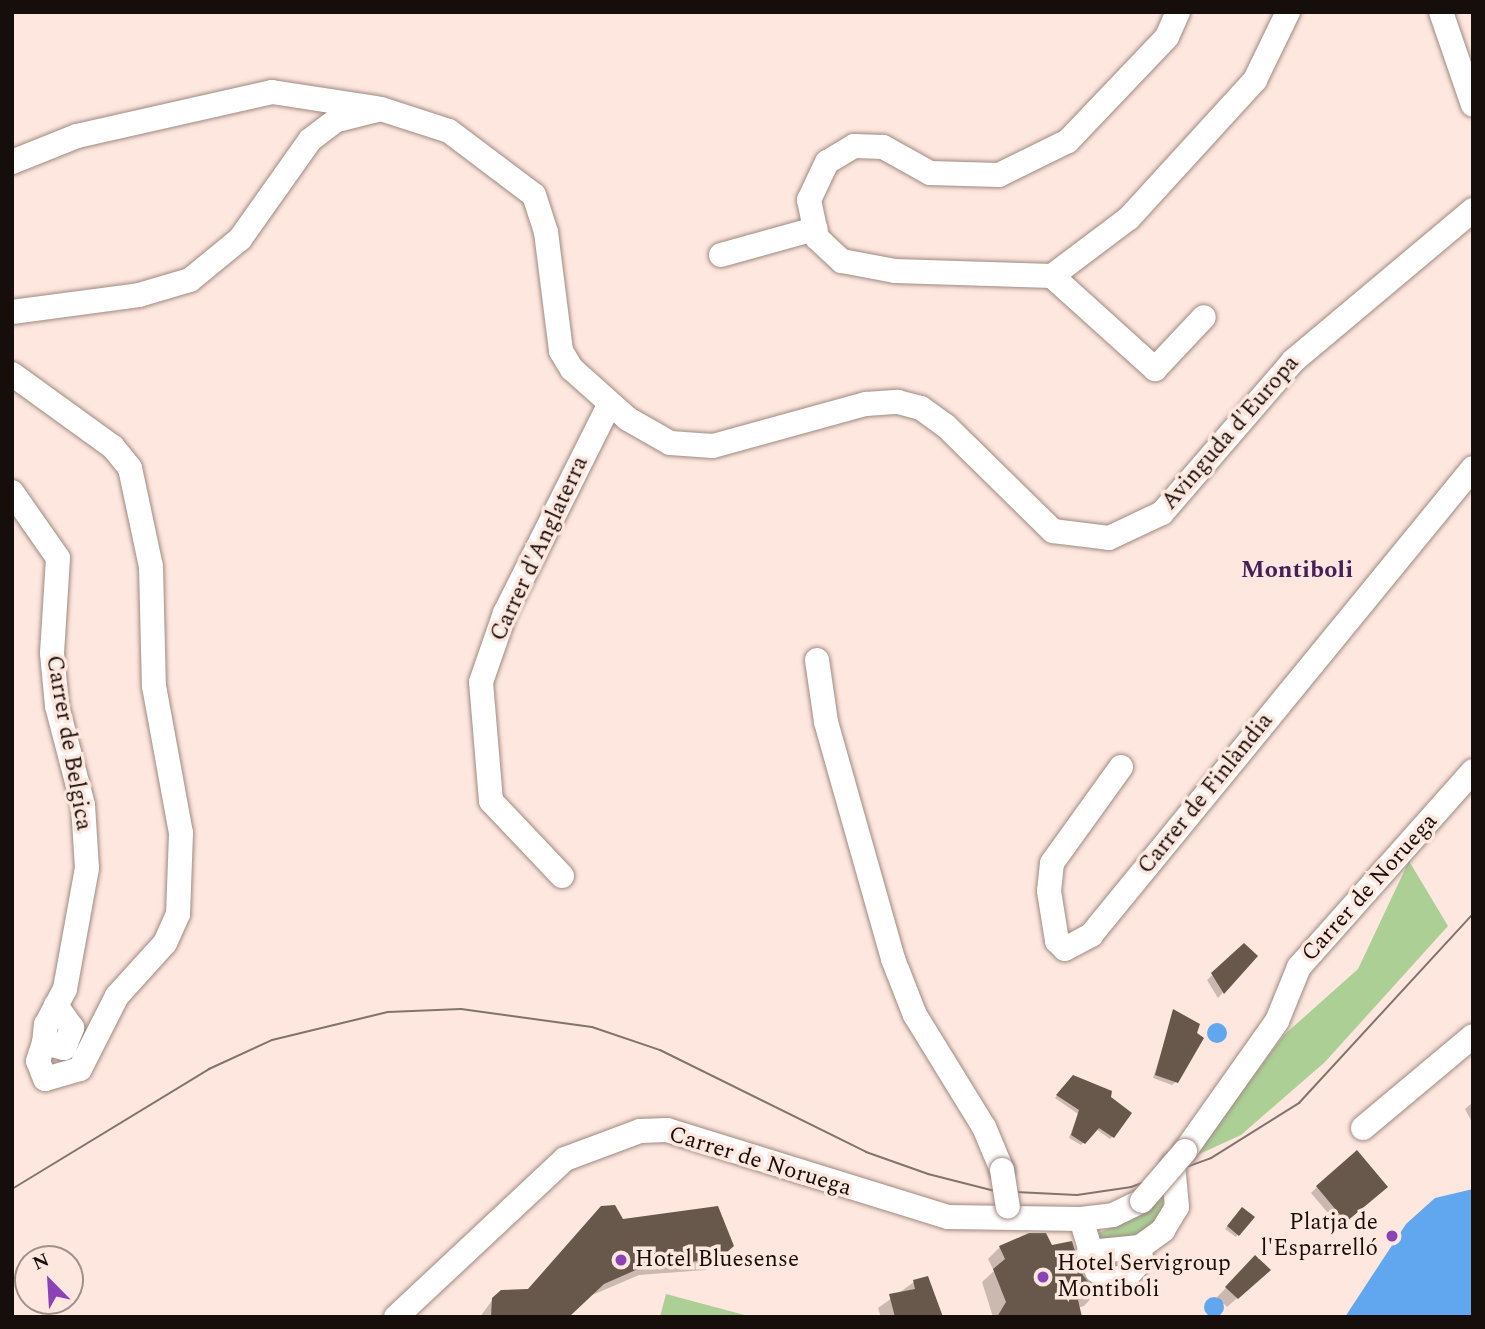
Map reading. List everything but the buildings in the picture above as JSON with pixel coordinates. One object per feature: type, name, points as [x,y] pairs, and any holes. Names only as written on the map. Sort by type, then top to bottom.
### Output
[{"type":"street","points":[[1178,12],[1167,37],[1068,141],[999,175],[930,173],[883,147],[854,146],[827,162],[809,200],[815,229],[842,261],[895,271],[1052,276],[1129,218],[1255,80],[1288,12]]},
{"type":"street","points":[[1441,12],[1473,105]]},
{"type":"street","name":"Avinguda d'Europa","points":[[12,162],[77,136],[272,92],[331,96],[449,131],[534,195],[546,232],[561,351],[609,405],[670,443],[689,446],[734,443],[866,404],[921,408],[1053,531],[1109,538],[1162,513],[1293,361],[1473,210]]},
{"type":"street","points":[[12,312],[139,295],[190,281],[240,239],[310,140],[337,120],[381,109]]},
{"type":"street","points":[[721,255],[815,229]]},
{"type":"street","points":[[1052,276],[1155,369],[1204,317]]},
{"type":"street","name":"Carrer de Belgica","points":[[12,374],[113,447],[130,468],[151,567],[156,704],[181,833],[178,915],[165,943],[117,996],[80,1069],[45,1079],[38,1062],[56,1005],[65,989],[86,868],[83,805],[57,706],[51,653],[58,558],[12,492]]},
{"type":"street","name":"Carrer d'Anglaterra","points":[[562,876],[491,801],[481,682],[505,613],[609,405]]},
{"type":"street","name":"Carrer de Finlàndia","points":[[1121,767],[1052,863],[1049,891],[1057,941],[1065,949],[1091,935],[1473,468]]},
{"type":"street","points":[[817,660],[826,722],[893,959],[915,1015],[984,1127],[1002,1170],[1008,1214]]},
{"type":"street","name":"Carrer de Noruega","points":[[396,1317],[565,1159],[640,1131],[667,1130],[948,1217],[1008,1214],[1081,1219],[1113,1215],[1142,1201],[1179,1157],[1277,1021],[1299,967],[1473,771]]},
{"type":"street","points":[[1363,1128],[1473,1036]]},
{"type":"street","points":[[1081,1219],[1097,1271],[1111,1280],[1127,1276],[1141,1261],[1140,1247],[1163,1230],[1177,1207],[1179,1157]]},
{"type":"green space","points":[[1409,861],[1448,926],[1325,1062],[1241,1135],[1193,1157],[1284,1035],[1358,969]]},
{"type":"green space","points":[[1164,1192],[1162,1216],[1149,1229],[1118,1246],[1097,1241],[1094,1235],[1143,1214]]},
{"type":"green space","points":[[666,1294],[752,1317],[660,1317]]},
{"type":"water","points":[[1217,1023],[1224,1026],[1227,1033],[1224,1040],[1217,1043],[1210,1040],[1207,1033],[1210,1026]]},
{"type":"water","points":[[1473,1189],[1473,1317],[1345,1317],[1406,1224],[1435,1198]]},
{"type":"water","points":[[1210,1297],[1218,1297],[1224,1307],[1218,1317],[1210,1317],[1204,1311],[1204,1303]]},
{"type":"tram line","points":[[12,1189],[209,1069],[272,1040],[388,1012],[461,1009],[592,1027],[660,1050],[866,1152],[928,1174],[995,1191],[1077,1195],[1131,1187],[1211,1158],[1299,1103],[1473,914]]},
{"type":"place","name":"Platja de l'Esparrelló","points":[[1392,1236]]},
{"type":"place","name":"Hotel Bluesense","points":[[621,1260]]},
{"type":"place","name":"Hotel Servigroup Montiboli","points":[[1043,1277]]},
{"type":"district","name":"Montiboli","points":[[1297,571]]}]
